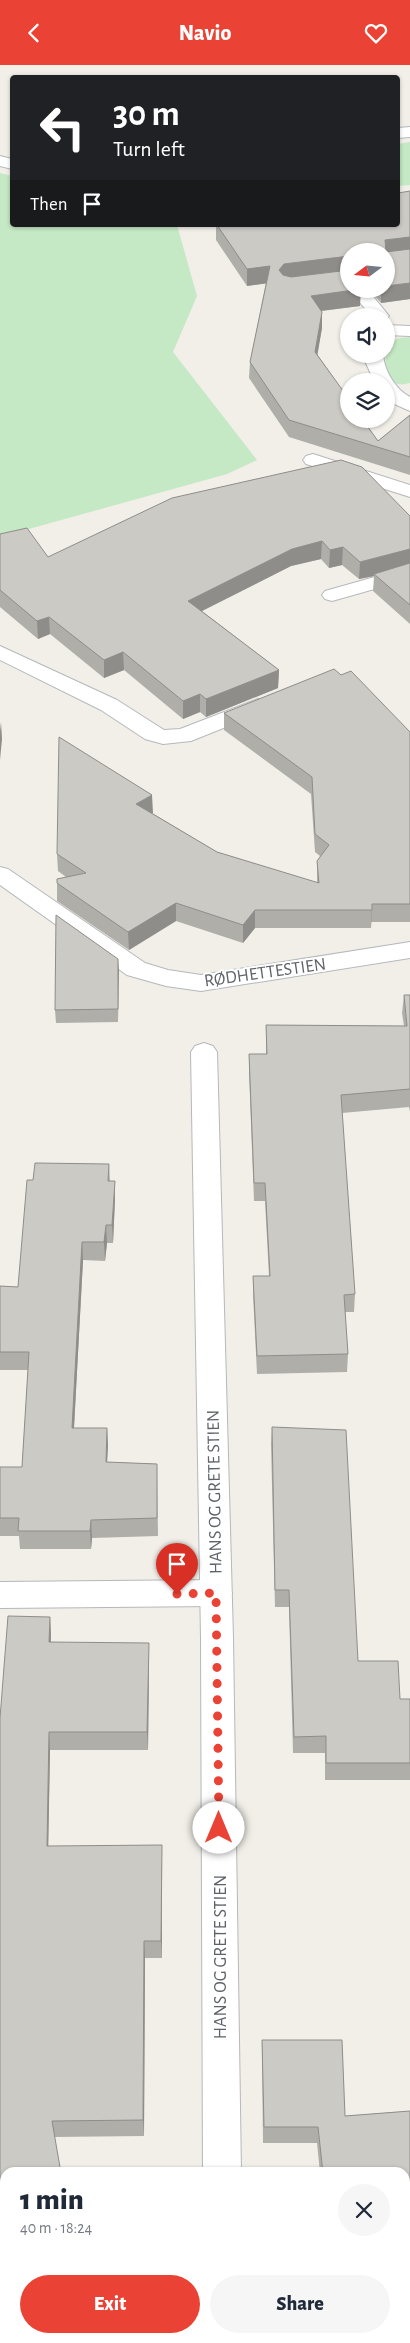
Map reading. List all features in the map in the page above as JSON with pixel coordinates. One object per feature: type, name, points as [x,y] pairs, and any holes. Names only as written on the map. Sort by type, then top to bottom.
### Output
[{"type":"street","points":[[365,298],[373,308]]},
{"type":"street","points":[[395,330],[410,331]]},
{"type":"street","points":[[395,391],[406,399]]},
{"type":"street","points":[[313,460],[410,491]]},
{"type":"street","points":[[332,595],[410,573]]},
{"type":"street","points":[[0,652],[108,705],[153,734],[163,737],[183,736],[273,700]]},
{"type":"street","name":"RØDHETTESTIEN","points":[[0,874],[136,969],[166,978],[201,983],[410,950]]},
{"type":"street","name":"HANS OG GRETE STIEN","points":[[204,1052],[216,1593],[222,2167]]},
{"type":"street","points":[[0,1595],[216,1593]]},
{"type":"green space","points":[[410,142],[410,185],[400,186],[400,144]]},
{"type":"green space","points":[[0,173],[10,176],[10,227],[178,227],[197,296],[173,352],[257,460],[227,474],[0,537]]},
{"type":"green space","points":[[410,337],[410,383],[395,383],[395,373],[387,373],[386,363],[395,363],[395,340]]},
{"type":"building","points":[[410,191],[410,237],[385,240],[385,243],[340,243],[340,257],[284,264],[279,270],[283,275],[291,277],[340,271],[340,292],[311,296],[322,312],[315,352],[340,387],[340,428],[369,428],[378,441],[410,415],[410,457],[289,420],[250,362],[270,266],[247,269],[218,227],[400,227],[400,193]]},
{"type":"building","points":[[410,249],[410,283],[395,285],[395,251]]},
{"type":"building","points":[[341,460],[362,467],[410,516],[410,549],[360,562],[343,547],[330,550],[322,541],[292,549],[188,601],[279,670],[206,699],[200,694],[183,701],[123,652],[104,660],[49,617],[37,621],[0,590],[0,534],[27,528],[48,557],[172,498]]},
{"type":"building","points":[[410,563],[410,605],[374,574]]},
{"type":"building","points":[[334,669],[341,675],[351,671],[410,732],[410,904],[372,904],[372,910],[255,910],[243,925],[176,903],[128,932],[57,883],[57,879],[86,873],[57,854],[59,737],[152,795],[136,804],[217,852],[319,883],[317,861],[329,845],[315,834],[312,777],[224,713]]},
{"type":"building","points":[[56,915],[118,959],[118,1009],[55,1010]]},
{"type":"building","points":[[404,995],[410,995],[410,1089],[341,1095],[355,1294],[344,1295],[348,1354],[257,1356],[253,1276],[270,1276],[265,1183],[254,1183],[249,1054],[267,1054],[266,1025],[407,1026]]},
{"type":"building","points":[[35,1163],[109,1164],[108,1181],[115,1181],[112,1225],[106,1225],[104,1242],[82,1242],[72,1428],[107,1428],[106,1462],[157,1464],[157,1518],[91,1520],[90,1531],[18,1531],[19,1518],[0,1518],[0,1467],[22,1467],[29,1352],[0,1352],[0,1286],[18,1287],[27,1180],[33,1180]]},
{"type":"building","points":[[272,1427],[346,1430],[358,1661],[398,1661],[400,1699],[410,1699],[410,1763],[326,1763],[326,1736],[294,1737],[289,1590],[275,1590]]},
{"type":"building","points":[[8,1616],[50,1617],[49,1642],[149,1643],[147,1732],[49,1732],[47,1846],[162,1845],[161,1941],[144,1941],[143,2120],[52,2121],[60,2167],[0,2167],[0,1718]]},
{"type":"building","points":[[262,2040],[342,2040],[345,2116],[410,2111],[410,2167],[322,2167],[318,2127],[264,2127]]},
{"type":"route","points":[[177,1594],[216,1593],[219,1828]]}]
